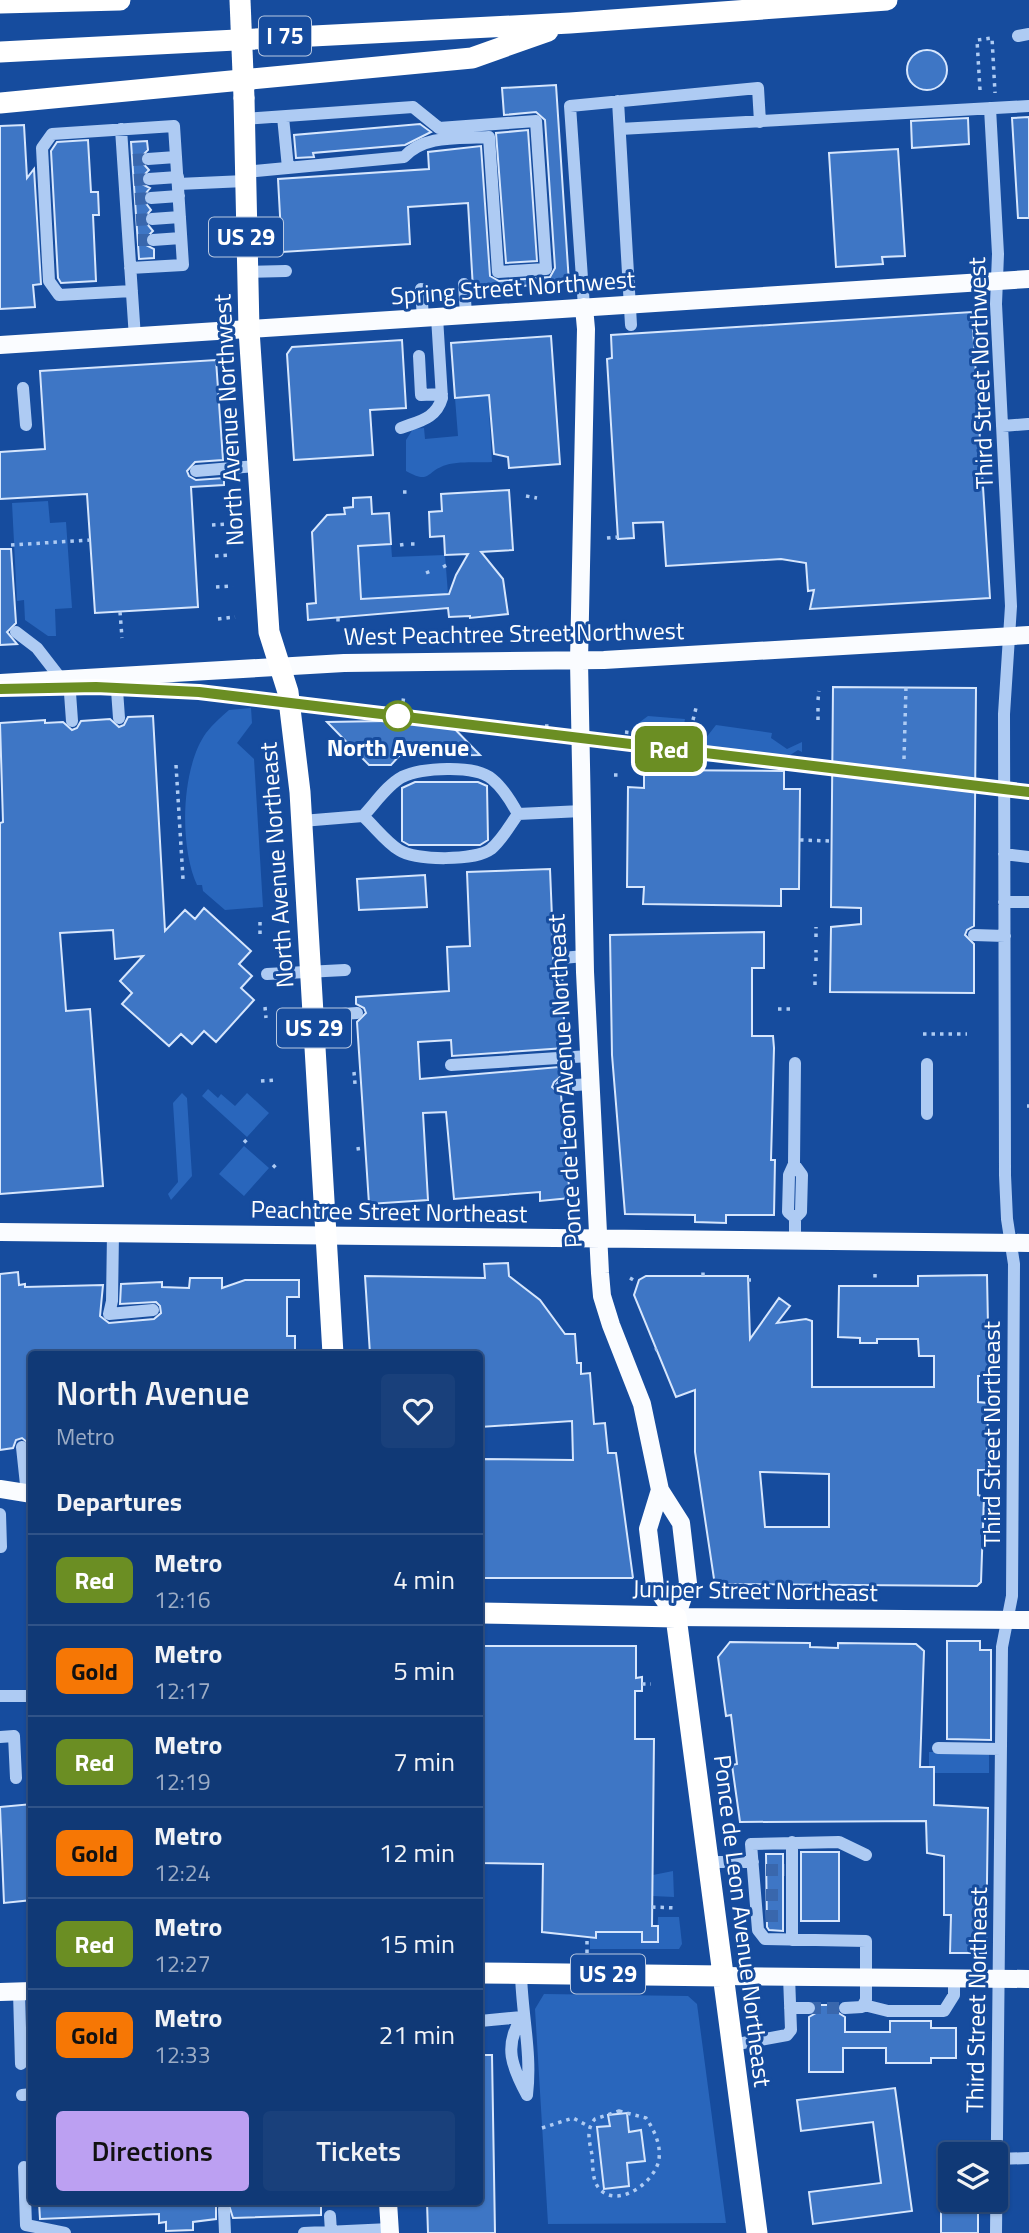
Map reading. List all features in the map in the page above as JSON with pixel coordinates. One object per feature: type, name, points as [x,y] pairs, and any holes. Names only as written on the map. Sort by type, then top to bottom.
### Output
[{"type":"highway","points":[[0,3],[120,0]]},
{"type":"highway","name":"North Avenue Northwest","points":[[240,0],[248,330],[268,632],[281,666]]},
{"type":"highway","name":"I 75","points":[[0,52],[570,23],[887,0]]},
{"type":"highway","points":[[0,103],[472,58],[570,23]]},
{"type":"highway","name":"North Avenue Northeast","points":[[281,666],[295,742],[302,821],[333,1351]]},
{"type":"highway","name":"Juniper Street Northeast","points":[[483,1613],[676,1617]]},
{"type":"highway","name":"Ponce de Leon Avenue Northeast","points":[[676,1617],[757,2233]]},
{"type":"highway","name":"US 29","points":[[483,1973],[723,1976]]},
{"type":"main road","name":"Spring Street Northwest","points":[[0,345],[1029,279]]},
{"type":"main road","name":"Ponce de Leon Avenue Northeast","points":[[584,307],[586,342],[579,661],[585,956],[602,1296],[642,1404],[660,1490],[681,1523],[688,1583],[676,1617]]},
{"type":"main road","name":"West Peachtree Street Northwest","points":[[0,683],[344,663],[579,661],[1029,635]]},
{"type":"main road","name":"Peachtree Street Northeast","points":[[0,1233],[326,1235],[794,1243],[1029,1243]]},
{"type":"main road","points":[[1,1490],[28,1494]]},
{"type":"main road","name":"Ponce de Leon Avenue Northeast","points":[[660,1490],[648,1529],[656,1586],[676,1617]]},
{"type":"main road","name":"Juniper Street Northeast","points":[[676,1617],[1029,1620]]},
{"type":"main road","points":[[723,1976],[1029,1979]]},
{"type":"main road","points":[[0,1992],[25,1991]]},
{"type":"main road","points":[[388,2205],[390,2231]]},
{"type":"street","points":[[584,307],[570,106],[758,88],[760,122]]},
{"type":"street","points":[[618,101],[631,325]]},
{"type":"street","points":[[620,129],[1029,106]]},
{"type":"street","points":[[151,198],[178,186],[288,168],[404,157],[413,147],[424,142],[489,137],[498,272],[546,269],[537,121],[439,128],[413,107],[283,117],[244,109]]},
{"type":"street","name":"Third Street Northwest","points":[[990,108],[1011,606],[1008,636]]},
{"type":"street","points":[[283,117],[288,168]]},
{"type":"street","points":[[130,268],[183,265],[174,126],[60,133],[47,138],[42,148],[49,281],[58,295],[132,291]]},
{"type":"street","points":[[121,129],[128,160],[131,200],[133,241],[130,268],[135,338]]},
{"type":"street","points":[[148,159],[176,157]]},
{"type":"street","points":[[149,179],[178,186]]},
{"type":"street","points":[[152,219],[180,218]]},
{"type":"street","points":[[153,240],[181,238]]},
{"type":"street","points":[[247,272],[286,271]]},
{"type":"street","points":[[464,284],[466,315]]},
{"type":"street","points":[[401,428],[432,417],[440,408],[440,355],[421,289]]},
{"type":"street","points":[[440,355],[419,352],[421,395],[442,394]]},
{"type":"street","points":[[23,388],[26,425]]},
{"type":"street","points":[[1002,426],[1028,424]]},
{"type":"street","points":[[195,471],[257,466]]},
{"type":"street","points":[[16,632],[37,648],[65,679],[72,721]]},
{"type":"street","name":"Third Street Northeast","points":[[996,2142],[1002,1647],[1012,1584],[1014,1264],[1005,1175],[1005,670],[1008,636]]},
{"type":"street","points":[[116,676],[119,718]]},
{"type":"street","points":[[302,821],[363,816],[399,778],[420,771],[447,769],[490,777],[508,796],[518,814]]},
{"type":"street","points":[[363,816],[400,851],[421,857],[447,857],[477,855],[490,849],[518,814],[582,811]]},
{"type":"street","points":[[1004,854],[1029,858]]},
{"type":"street","points":[[1004,902],[1029,902]]},
{"type":"street","points":[[974,935],[1004,936]]},
{"type":"street","points":[[562,958],[585,956]]},
{"type":"street","points":[[267,974],[345,970]]},
{"type":"street","points":[[313,1016],[357,1013]]},
{"type":"street","points":[[451,1065],[589,1056]]},
{"type":"street","points":[[794,1243],[795,1218],[788,1212],[789,1175],[794,1164],[795,1063]]},
{"type":"street","points":[[927,1064],[927,1114]]},
{"type":"street","points":[[561,1086],[590,1084]]},
{"type":"street","points":[[113,1233],[112,1301],[109,1314],[153,1310]]},
{"type":"street","points":[[22,1447],[28,1487]]},
{"type":"street","points":[[1,1490],[2,1547]]},
{"type":"street","points":[[0,1696],[28,1696]]},
{"type":"street","points":[[0,1737],[13,1736],[16,1778]]},
{"type":"street","points":[[938,1748],[1001,1749]]},
{"type":"street","points":[[792,1842],[788,1895],[792,1940]]},
{"type":"street","points":[[864,2005],[866,1941],[765,1939],[758,1930],[762,1915],[761,1895],[758,1868],[751,1844],[839,1842],[866,1855]]},
{"type":"street","points":[[708,1862],[758,1868]]},
{"type":"street","points":[[521,1973],[522,2017],[529,2044],[527,2095],[514,2074],[511,2034],[522,2017]]},
{"type":"street","points":[[732,2045],[787,2035],[791,2030],[789,1976]]},
{"type":"street","points":[[845,2008],[864,2005],[888,2011],[944,2011],[954,1995],[954,1978]]},
{"type":"street","points":[[21,2064],[26,2049],[25,1991]]},
{"type":"street","points":[[790,2008],[809,2008]]},
{"type":"street","points":[[483,2021],[522,2017]]},
{"type":"street","points":[[1008,2159],[1029,2158]]},
{"type":"street","points":[[24,2167],[26,2224],[65,2233]]},
{"type":"street","points":[[224,2208],[225,2233]]},
{"type":"street","name":"Third Street Northeast","points":[[996,2212],[996,2233]]},
{"type":"street","points":[[330,2216],[331,2232]]},
{"type":"street","points":[[304,2233],[390,2231]]},
{"type":"path","points":[[980,90],[977,40],[992,38],[995,93]]},
{"type":"path","points":[[526,496],[537,498]]},
{"type":"path","points":[[212,525],[229,524]]},
{"type":"path","points":[[607,538],[618,537]]},
{"type":"path","points":[[10,545],[90,540]]},
{"type":"path","points":[[400,545],[411,544]]},
{"type":"path","points":[[215,556],[231,555]]},
{"type":"path","points":[[216,587],[233,586]]},
{"type":"path","points":[[120,612],[122,638]]},
{"type":"path","points":[[218,619],[235,617]]},
{"type":"path","points":[[904,759],[906,687]]},
{"type":"path","points":[[818,720],[819,691]]},
{"type":"path","points":[[404,694],[404,702]]},
{"type":"path","points":[[693,720],[696,704]]},
{"type":"path","points":[[545,726],[551,726]]},
{"type":"path","points":[[625,732],[634,733]]},
{"type":"path","points":[[176,765],[183,879]]},
{"type":"path","points":[[800,840],[831,841]]},
{"type":"path","points":[[260,922],[260,936]]},
{"type":"path","points":[[816,927],[816,937]]},
{"type":"path","points":[[816,950],[816,961]]},
{"type":"path","points":[[815,974],[815,985]]},
{"type":"path","points":[[265,1007],[266,1018]]},
{"type":"path","points":[[778,1009],[790,1009]]},
{"type":"path","points":[[923,1034],[967,1034]]},
{"type":"path","points":[[354,1072],[355,1084]]},
{"type":"path","points":[[261,1081],[276,1080]]},
{"type":"path","points":[[358,1147],[359,1154]]},
{"type":"path","points":[[703,1268],[703,1276]]},
{"type":"path","points":[[628,1279],[637,1282]]},
{"type":"path","points":[[642,1684],[651,1684]]},
{"type":"path","points":[[652,1907],[677,1908]]},
{"type":"path","points":[[587,1937],[587,1953]]},
{"type":"path","points":[[619,2110],[640,2115],[651,2126],[659,2150],[658,2165],[630,2194],[614,2196],[597,2185],[588,2133],[590,2127],[595,2119],[619,2110]]},
{"type":"path","points":[[542,2128],[573,2118],[590,2127]]},
{"type":"shaded area","points":[[488,395],[492,462],[451,464],[424,477],[406,471],[406,440],[413,429],[424,428],[425,439],[458,436],[455,398]]},
{"type":"shaded area","points":[[48,501],[50,523],[66,522],[72,608],[55,609],[56,636],[48,636],[25,620],[24,600],[17,601],[12,503]]},
{"type":"shaded area","points":[[391,544],[392,557],[445,555],[448,594],[361,599],[358,546]]},
{"type":"shaded area","points":[[251,708],[252,723],[237,743],[254,759],[263,907],[225,910],[203,891],[202,885],[197,885],[191,869],[185,829],[187,786],[198,748],[206,733],[229,710]]},
{"type":"shaded area","points":[[648,716],[685,719],[678,761],[656,762],[656,758],[634,741],[633,727]]},
{"type":"shaded area","points":[[716,725],[772,733],[771,738],[787,749],[802,742],[802,752],[798,750],[778,763],[703,762],[698,748]]},
{"type":"shaded area","points":[[208,1089],[218,1098],[221,1094],[235,1106],[247,1093],[269,1113],[247,1137],[202,1096]]},
{"type":"shaded area","points":[[182,1093],[187,1098],[192,1176],[171,1200],[168,1194],[178,1182],[173,1103]]},
{"type":"shaded area","points":[[244,1146],[269,1168],[244,1196],[219,1174]]},
{"type":"shaded area","points":[[929,1752],[989,1752],[989,1773],[934,1773],[934,1767],[929,1767]]},
{"type":"shaded area","points":[[673,1871],[674,1897],[652,1896],[653,1875]]},
{"type":"shaded area","points":[[658,1917],[679,1917],[682,1944],[679,1949],[590,1949],[590,1937],[596,1932],[642,1932],[642,1942],[657,1942]]},
{"type":"shaded area","points":[[544,1994],[688,1996],[697,2004],[726,2223],[548,2224],[535,2009]]},
{"type":"building","points":[[927,50],[935,51],[941,56],[946,62],[946,78],[941,84],[935,89],[927,90],[919,89],[913,84],[908,78],[907,70],[908,62],[913,56],[919,51]]},
{"type":"building","points":[[556,85],[569,283],[473,289],[468,203],[408,207],[410,244],[282,252],[278,179],[429,169],[428,152],[481,146],[490,276],[499,281],[550,277],[555,268],[545,120],[536,112],[504,115],[502,88]]},
{"type":"building","points":[[1029,117],[1029,218],[1018,218],[1012,118]]},
{"type":"building","points":[[968,118],[969,144],[912,148],[911,121]]},
{"type":"building","points":[[420,124],[431,132],[405,145],[313,153],[314,157],[296,158],[294,135]]},
{"type":"building","points":[[24,125],[27,178],[34,169],[41,284],[33,285],[35,307],[0,309],[0,126]]},
{"type":"building","points":[[528,130],[537,261],[506,263],[496,133]]},
{"type":"building","points":[[88,140],[91,192],[98,192],[99,215],[93,215],[96,281],[61,283],[58,278],[51,151],[57,142]]},
{"type":"building","points":[[147,141],[148,150],[139,159],[149,170],[140,179],[142,184],[150,188],[142,198],[151,210],[143,219],[153,231],[144,240],[146,245],[154,249],[154,258],[139,259],[131,142]]},
{"type":"building","points":[[898,149],[905,256],[882,257],[883,264],[836,267],[829,153]]},
{"type":"building","points":[[972,312],[990,598],[810,609],[814,590],[808,591],[806,563],[781,559],[666,566],[663,522],[633,523],[634,538],[618,539],[607,359],[612,358],[611,335]]},
{"type":"building","points":[[551,336],[560,464],[509,468],[508,457],[494,454],[489,395],[455,398],[451,343]]},
{"type":"building","points":[[402,340],[406,408],[370,410],[373,455],[294,460],[287,354],[292,347]]},
{"type":"building","points":[[216,360],[223,460],[195,462],[187,471],[189,476],[196,480],[224,478],[224,485],[191,487],[198,607],[95,613],[87,494],[0,499],[0,452],[45,449],[40,371]]},
{"type":"building","points":[[509,490],[513,550],[481,552],[503,579],[508,614],[449,617],[448,608],[308,620],[307,604],[316,603],[312,532],[327,515],[345,514],[344,508],[353,507],[353,498],[371,497],[372,514],[389,513],[391,544],[358,546],[361,599],[449,594],[468,554],[445,555],[444,536],[430,537],[429,512],[442,511],[441,494]]},
{"type":"building","points":[[0,549],[11,549],[16,623],[7,632],[17,644],[0,645]]},
{"type":"building","points":[[833,687],[976,688],[974,926],[967,930],[965,935],[974,944],[974,993],[830,992],[831,927],[861,924],[861,908],[831,907]]},
{"type":"building","points":[[153,716],[165,931],[185,910],[195,919],[204,908],[251,951],[239,964],[252,976],[241,988],[254,1000],[216,1042],[204,1031],[192,1044],[181,1034],[169,1046],[122,1004],[132,993],[120,981],[143,956],[115,959],[113,930],[60,933],[66,1011],[90,1009],[103,1186],[0,1194],[0,823],[3,822],[0,723],[45,720],[45,723],[63,722],[72,730],[77,728],[81,721],[110,719],[119,727],[124,725],[128,717]]},
{"type":"building","points":[[446,720],[480,755],[399,756],[391,765],[369,765],[327,722]]},
{"type":"building","points":[[644,770],[784,771],[784,789],[800,789],[799,889],[781,889],[781,906],[643,904],[644,887],[627,887],[628,787],[644,788]]},
{"type":"building","points":[[415,782],[478,782],[487,786],[488,840],[480,845],[409,845],[402,841],[402,788]]},
{"type":"building","points":[[550,869],[553,942],[561,942],[561,949],[553,958],[555,964],[562,967],[565,1048],[452,1056],[451,1040],[418,1042],[420,1079],[559,1067],[560,1077],[552,1087],[561,1095],[570,1198],[540,1201],[540,1192],[454,1199],[446,1112],[423,1113],[428,1200],[369,1204],[357,1022],[366,1013],[364,1008],[356,1004],[356,997],[449,991],[447,947],[470,946],[467,872]]},
{"type":"building","points":[[425,875],[427,907],[359,910],[357,879]]},
{"type":"building","points":[[764,932],[764,968],[752,968],[752,1036],[773,1036],[771,1160],[775,1160],[774,1215],[726,1215],[726,1223],[695,1222],[695,1215],[625,1214],[612,1055],[610,935]]},
{"type":"building","points":[[508,1263],[509,1276],[540,1300],[565,1334],[575,1334],[577,1363],[581,1363],[581,1374],[590,1373],[594,1424],[605,1423],[608,1453],[616,1453],[633,1578],[483,1578],[483,1459],[573,1460],[572,1421],[483,1427],[483,1351],[370,1351],[365,1276],[485,1278],[484,1264]]},
{"type":"building","points":[[18,1272],[19,1285],[25,1284],[25,1287],[103,1285],[100,1316],[109,1323],[154,1319],[161,1313],[156,1302],[120,1304],[121,1284],[162,1282],[162,1287],[189,1288],[190,1278],[222,1278],[222,1288],[245,1280],[299,1280],[299,1297],[287,1297],[287,1336],[295,1336],[295,1351],[28,1351],[28,1443],[22,1438],[16,1440],[13,1448],[0,1450],[0,1274]]},
{"type":"building","points":[[987,1275],[989,1376],[978,1376],[978,1402],[988,1403],[987,1470],[978,1470],[978,1495],[984,1497],[981,1582],[977,1586],[721,1584],[714,1579],[695,1452],[695,1390],[676,1397],[634,1295],[639,1280],[646,1276],[748,1276],[750,1339],[779,1298],[790,1306],[777,1323],[806,1319],[812,1321],[812,1387],[934,1387],[934,1356],[919,1356],[918,1339],[877,1339],[877,1343],[860,1343],[860,1338],[838,1337],[839,1286],[918,1286],[918,1276]],"holes":[[[760,1472],[829,1474],[829,1527],[765,1527]]]},
{"type":"building","points":[[947,1641],[980,1641],[980,1650],[991,1650],[991,1740],[947,1739]]},
{"type":"building","points":[[730,1642],[810,1643],[810,1647],[838,1648],[838,1643],[916,1644],[924,1651],[920,1767],[934,1767],[934,1805],[988,1808],[986,1953],[950,1953],[951,1915],[944,1915],[944,1856],[927,1853],[926,1821],[740,1822],[732,1765],[737,1764],[731,1715],[726,1716],[718,1657]]},
{"type":"building","points":[[483,1646],[636,1646],[636,1678],[642,1677],[642,1691],[635,1691],[635,1739],[654,1739],[652,1926],[658,1926],[658,1942],[642,1942],[642,1932],[596,1932],[596,1938],[542,1932],[543,1864],[483,1863]]},
{"type":"building","points":[[28,1804],[28,1900],[4,1903],[0,1807]]},
{"type":"building","points":[[801,1852],[839,1852],[839,1921],[801,1921]]},
{"type":"building","points":[[766,1854],[783,1854],[783,1931],[769,1930],[767,1927]]},
{"type":"building","points":[[817,2005],[837,2005],[837,2012],[845,2017],[845,2032],[890,2032],[890,2021],[931,2021],[931,2028],[956,2028],[956,2058],[931,2058],[931,2063],[886,2063],[886,2048],[843,2048],[843,2072],[809,2072],[809,2017],[816,2013]]},
{"type":"building","points":[[483,2055],[492,2055],[495,2233],[428,2233],[427,2205],[483,2205]]},
{"type":"building","points":[[895,2088],[912,2211],[813,2224],[809,2192],[881,2183],[873,2122],[801,2131],[797,2100]]},
{"type":"building","points":[[627,2113],[629,2132],[641,2130],[645,2161],[627,2163],[629,2186],[604,2189],[597,2127],[610,2126],[608,2115]]},
{"type":"building","points":[[39,2205],[217,2205],[216,2219],[193,2222],[193,2230],[166,2231],[166,2222],[159,2223],[159,2214],[40,2219]]},
{"type":"building","points":[[229,2205],[321,2205],[321,2215],[233,2218]]},
{"type":"building","points":[[941,2212],[978,2212],[978,2233],[941,2233]]},
{"type":"tunnel","points":[[133,160],[148,159]]},
{"type":"tunnel","points":[[134,180],[149,179]]},
{"type":"tunnel","points":[[135,199],[151,198]]},
{"type":"tunnel","points":[[136,220],[152,219]]},
{"type":"tunnel","points":[[138,240],[153,240]]},
{"type":"tunnel","points":[[766,1870],[785,1870]]},
{"type":"tunnel","points":[[766,1895],[784,1895]]},
{"type":"tunnel","points":[[766,1916],[784,1916]]},
{"type":"tunnel","points":[[809,2008],[845,2008]]},
{"type":"metro line","name":"Red","points":[[0,689],[96,687],[199,692],[1029,792]]},
{"type":"place","name":"North Avenue","points":[[398,716]]}]
